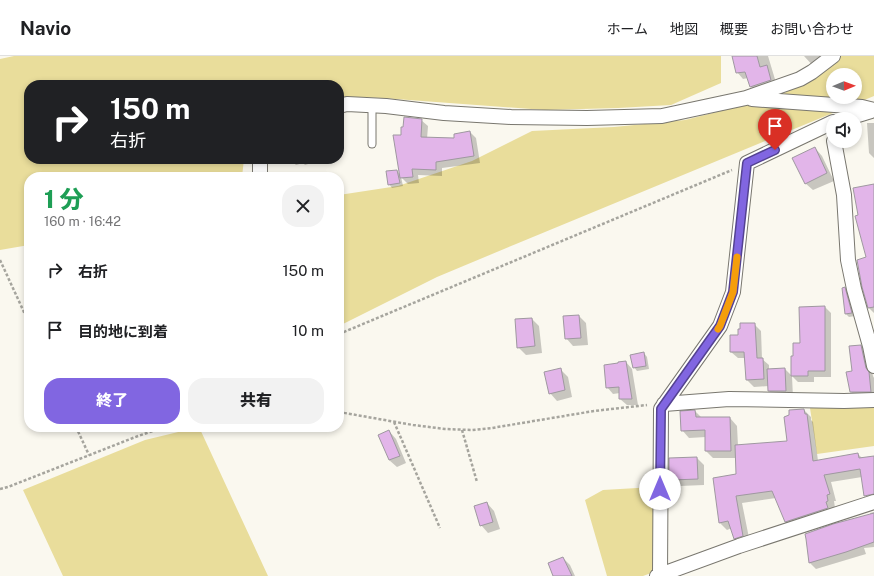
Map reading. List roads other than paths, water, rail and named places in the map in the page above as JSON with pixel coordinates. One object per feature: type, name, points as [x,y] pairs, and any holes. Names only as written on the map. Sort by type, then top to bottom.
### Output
[{"type":"street","points":[[344,105],[511,118],[662,116],[746,98],[800,79],[833,56]]},
{"type":"street","points":[[746,98],[862,107],[874,110]]},
{"type":"street","points":[[862,114],[874,110]]},
{"type":"street","points":[[826,130],[747,163],[733,292],[720,326],[661,409],[658,575],[739,546],[874,502]]},
{"type":"street","points":[[835,148],[844,195],[848,260],[854,289],[874,363]]},
{"type":"street","points":[[664,404],[729,399],[844,401],[874,400]]},
{"type":"lane","points":[[372,106],[372,144]]}]
